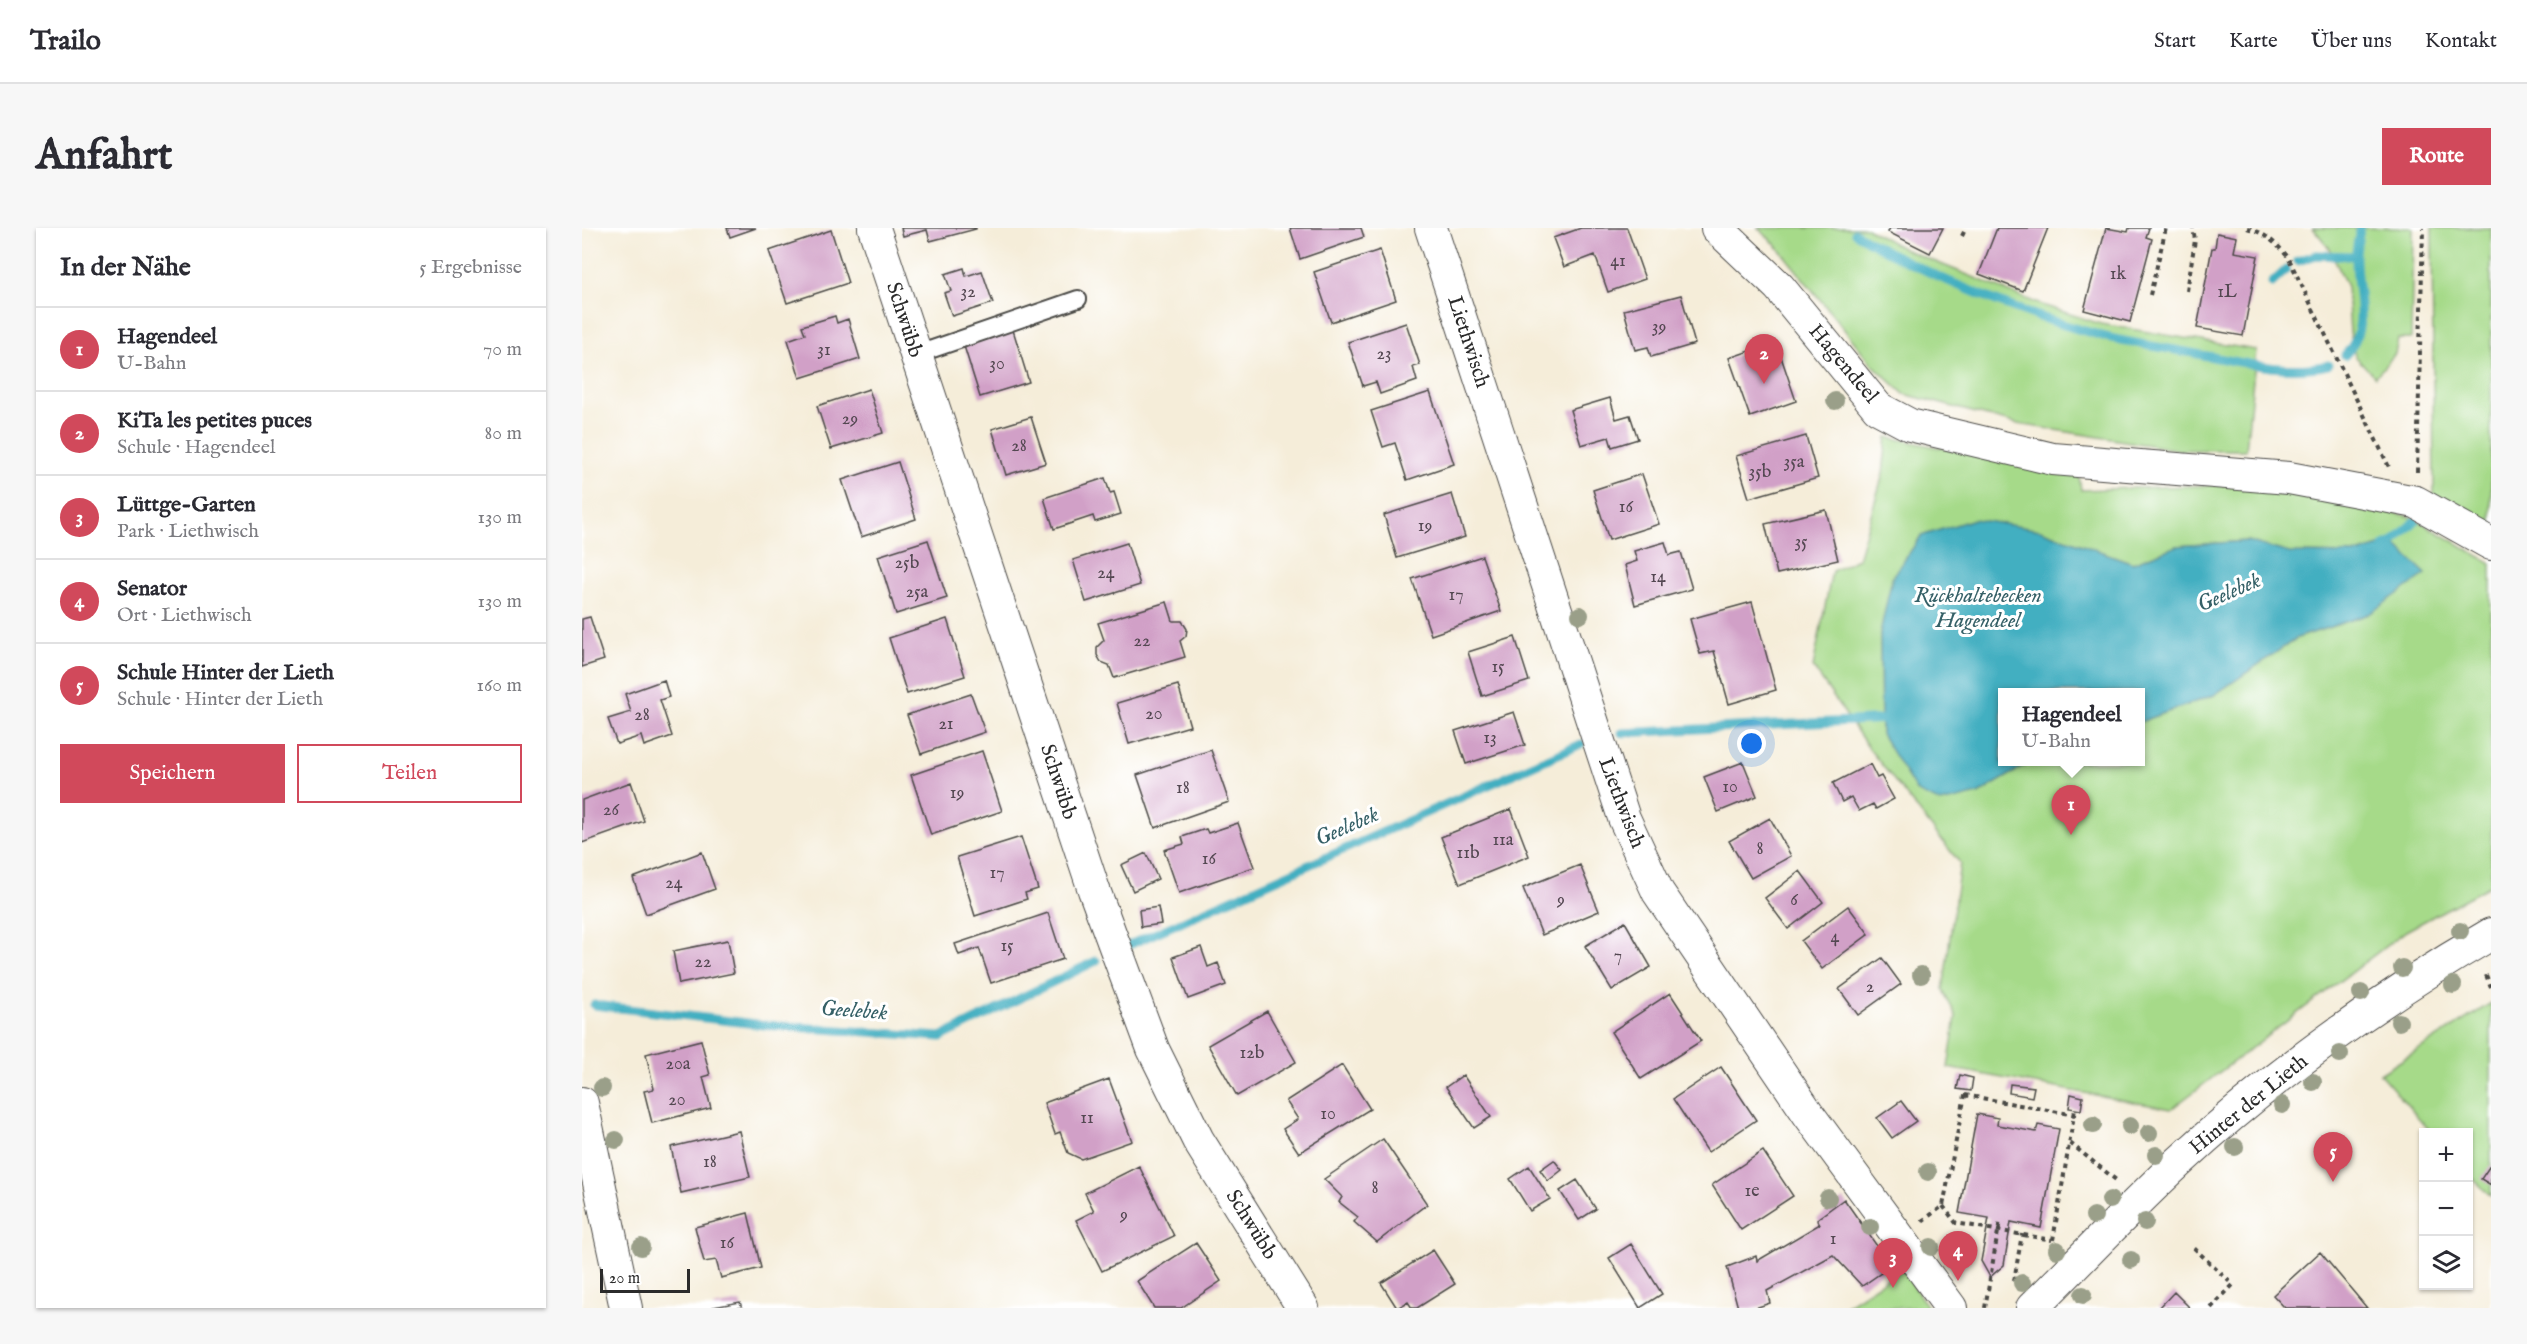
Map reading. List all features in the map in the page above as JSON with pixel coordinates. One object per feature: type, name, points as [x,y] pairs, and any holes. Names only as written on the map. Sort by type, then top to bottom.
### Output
[{"type":"street","name":"Schwübb","points":[[874,228],[1094,890],[1153,1049],[1198,1140],[1303,1308]]},
{"type":"street","name":"Liethwisch","points":[[1431,228],[1624,818],[1658,892],[1809,1115],[1951,1308]]},
{"type":"street","name":"Hagendeel","points":[[1717,228],[1779,286],[1878,408],[1910,425],[2053,459],[2289,478],[2404,500],[2491,544]]},
{"type":"street","name":"Hinter der Lieth","points":[[2023,1297],[2139,1199],[2221,1124],[2315,1052],[2417,979],[2491,934]]},
{"type":"street","points":[[582,1103],[626,1308]]},
{"type":"lane","points":[[915,355],[1078,298]]},
{"type":"path","points":[[1962,236],[1965,228]]},
{"type":"path","points":[[2150,295],[2166,228]]},
{"type":"path","points":[[2187,291],[2195,240],[2193,228]]},
{"type":"path","points":[[2247,228],[2259,231],[2276,243],[2288,257],[2404,500]]},
{"type":"path","points":[[2404,500],[2423,228]]},
{"type":"path","points":[[2486,975],[2491,987]]},
{"type":"path","points":[[1899,1237],[1943,1206],[1965,1092],[2075,1115]]},
{"type":"path","points":[[1943,1206],[1956,1223],[2053,1240],[2076,1109]]},
{"type":"path","points":[[2070,1142],[2139,1199]]},
{"type":"path","points":[[1984,1308],[2000,1220]]},
{"type":"path","points":[[2022,1234],[2023,1297]]},
{"type":"path","points":[[2194,1248],[2233,1285],[2211,1308]]},
{"type":"green space","points":[[1758,228],[1867,228],[1904,249],[2039,304],[2101,324],[2256,350],[2246,450],[2180,450],[2018,424],[1904,394],[1872,364],[1776,245]]},
{"type":"green space","points":[[2313,228],[2413,228],[2411,339],[2398,339],[2395,354],[2375,377],[2355,356],[2350,332],[2347,287],[2330,249]]},
{"type":"green space","points":[[2432,228],[2491,228],[2491,530],[2434,497]]},
{"type":"green space","points":[[1887,437],[2079,476],[2081,490],[2270,483],[2412,517],[2491,563],[2491,885],[2406,931],[2171,1109],[1948,1068],[1956,1016],[1943,990],[1960,863],[1870,750],[1813,667],[1832,571],[1858,559],[1883,474]],"holes":[[[2040,530],[2133,563],[2177,546],[2247,541],[2289,553],[2354,554],[2393,542],[2369,614],[2297,638],[2214,695],[2145,720],[2145,766],[2024,766],[1978,794],[1881,734],[1880,633]]]},
{"type":"green space","points":[[2491,1003],[2491,1196],[2473,1179],[2473,1128],[2427,1128],[2380,1074]]},
{"type":"green space","points":[[1902,1269],[1928,1308],[1842,1308]]},
{"type":"water","name":"Rückhaltebecken Hagendeel","points":[[1974,519],[2040,530],[2133,563],[2177,546],[2247,541],[2289,553],[2354,554],[2393,542],[2426,574],[2369,614],[2297,638],[2214,695],[2145,720],[2145,688],[1998,688],[1998,766],[2024,766],[1978,794],[1941,803],[1917,792],[1881,734],[1880,633],[1892,578],[1921,536]]},
{"type":"building","points":[[727,228],[756,228],[730,237]]},
{"type":"building","points":[[901,228],[976,229],[930,241],[927,230],[903,236]]},
{"type":"building","points":[[1290,228],[1361,228],[1364,237],[1300,259]]},
{"type":"building","points":[[1581,228],[1627,228],[1645,279],[1608,292],[1595,255],[1564,267],[1553,238]]},
{"type":"building","points":[[1890,228],[1943,228],[1930,253],[1888,232]]},
{"type":"building","points":[[1997,228],[2048,228],[2023,291],[1979,274]]},
{"type":"building","points":[[2106,228],[2128,232],[2129,228],[2149,228],[2146,237],[2152,239],[2130,322],[2084,310]]},
{"type":"building","points":[[831,230],[848,283],[787,303],[769,251]]},
{"type":"building","points":[[2217,233],[2237,237],[2234,252],[2258,256],[2243,336],[2197,328],[2212,248],[2215,248]]},
{"type":"building","points":[[1380,250],[1396,300],[1331,322],[1314,272]]},
{"type":"building","points":[[964,268],[966,276],[982,271],[993,303],[952,316],[944,293],[951,291],[945,274]]},
{"type":"building","points":[[1681,295],[1695,344],[1651,357],[1648,347],[1635,350],[1624,310]]},
{"type":"building","points":[[835,316],[837,323],[848,319],[860,359],[800,378],[788,340],[805,334],[802,326]]},
{"type":"building","points":[[1406,323],[1420,365],[1413,367],[1417,381],[1380,394],[1376,382],[1363,386],[1348,342]]},
{"type":"building","points":[[1013,330],[1029,382],[980,397],[964,346]]},
{"type":"building","points":[[1776,342],[1796,401],[1750,417],[1729,358]]},
{"type":"building","points":[[869,389],[883,433],[831,449],[817,406]]},
{"type":"building","points":[[1430,392],[1454,464],[1407,480],[1395,443],[1383,447],[1371,411]]},
{"type":"building","points":[[1610,398],[1616,419],[1630,415],[1638,439],[1612,447],[1609,437],[1581,445],[1570,410]]},
{"type":"building","points":[[1031,417],[1046,463],[1006,475],[992,429]]},
{"type":"building","points":[[1806,436],[1818,478],[1749,498],[1736,456]]},
{"type":"building","points":[[898,462],[916,519],[861,537],[842,480]]},
{"type":"building","points":[[1642,474],[1659,524],[1609,540],[1593,490]]},
{"type":"building","points":[[1105,478],[1110,493],[1114,492],[1121,514],[1095,522],[1093,516],[1054,529],[1044,498]]},
{"type":"building","points":[[1452,494],[1465,537],[1397,558],[1384,515]]},
{"type":"building","points":[[1826,510],[1838,560],[1777,574],[1765,524]]},
{"type":"building","points":[[928,540],[947,598],[896,614],[878,556]]},
{"type":"building","points":[[1665,542],[1669,555],[1681,552],[1692,589],[1635,605],[1625,565],[1637,561],[1634,551]]},
{"type":"building","points":[[1127,543],[1140,585],[1086,602],[1073,560]]},
{"type":"building","points":[[1482,556],[1501,611],[1431,635],[1412,579]]},
{"type":"building","points":[[1167,602],[1173,621],[1182,621],[1187,629],[1186,636],[1180,641],[1185,657],[1114,678],[1109,665],[1101,662],[1097,655],[1097,647],[1104,640],[1098,623]]},
{"type":"building","points":[[1752,602],[1776,690],[1729,704],[1714,651],[1700,654],[1690,619]]},
{"type":"building","points":[[590,617],[604,660],[582,667],[582,619]]},
{"type":"building","points":[[947,619],[965,676],[907,694],[889,638]]},
{"type":"building","points":[[1515,637],[1529,681],[1482,696],[1468,652]]},
{"type":"building","points":[[664,680],[669,697],[660,700],[672,736],[644,746],[641,736],[617,744],[608,719],[631,712],[625,694]]},
{"type":"building","points":[[1178,685],[1190,726],[1129,744],[1117,703]]},
{"type":"building","points":[[971,694],[985,732],[921,754],[907,715]]},
{"type":"building","points":[[1514,712],[1525,745],[1466,764],[1455,731]]},
{"type":"building","points":[[1211,750],[1229,802],[1155,828],[1137,775]]},
{"type":"building","points":[[982,751],[1002,811],[931,835],[911,775]]},
{"type":"building","points":[[1743,762],[1757,796],[1718,812],[1704,777]]},
{"type":"building","points":[[1870,764],[1877,778],[1881,776],[1894,799],[1876,809],[1873,804],[1859,811],[1851,797],[1842,802],[1833,783]]},
{"type":"building","points":[[631,782],[644,821],[582,843],[582,800]]},
{"type":"building","points":[[1511,809],[1529,856],[1460,884],[1441,837]]},
{"type":"building","points":[[1770,818],[1791,856],[1751,878],[1729,841]]},
{"type":"building","points":[[1238,823],[1254,867],[1179,893],[1164,850],[1184,844],[1182,837],[1206,829],[1208,833]]},
{"type":"building","points":[[1021,837],[1038,889],[1025,893],[1027,899],[975,916],[957,857]]},
{"type":"building","points":[[702,852],[715,889],[646,914],[633,878]]},
{"type":"building","points":[[1146,853],[1158,879],[1133,891],[1121,865]]},
{"type":"building","points":[[1580,865],[1599,911],[1542,935],[1523,888]]},
{"type":"building","points":[[1800,871],[1823,902],[1788,929],[1765,898]]},
{"type":"building","points":[[1848,906],[1869,934],[1822,969],[1801,941]]},
{"type":"building","points":[[1158,907],[1161,924],[1141,927],[1139,910]]},
{"type":"building","points":[[1048,913],[1063,959],[991,983],[979,948],[959,955],[955,944]]},
{"type":"building","points":[[1625,922],[1651,967],[1612,990],[1585,946]]},
{"type":"building","points":[[728,940],[734,973],[679,984],[673,951]]},
{"type":"building","points":[[1201,947],[1208,967],[1218,963],[1226,985],[1188,999],[1173,957]]},
{"type":"building","points":[[1882,958],[1901,984],[1858,1015],[1839,989]]},
{"type":"building","points":[[1670,993],[1701,1041],[1641,1079],[1611,1032]]},
{"type":"building","points":[[1267,1011],[1296,1062],[1237,1096],[1208,1045]]},
{"type":"building","points":[[701,1040],[710,1075],[703,1077],[711,1108],[652,1123],[644,1091],[654,1089],[646,1054]]},
{"type":"building","points":[[1342,1065],[1370,1109],[1299,1153],[1283,1129],[1298,1119],[1286,1101]]},
{"type":"building","points":[[1721,1067],[1756,1120],[1708,1152],[1673,1099]]},
{"type":"building","points":[[1463,1075],[1491,1117],[1474,1128],[1446,1087]]},
{"type":"building","points":[[1960,1075],[1973,1078],[1971,1091],[1957,1089]]},
{"type":"building","points":[[1109,1079],[1132,1141],[1081,1159],[1068,1153],[1060,1132],[1055,1134],[1044,1103]]},
{"type":"building","points":[[2010,1084],[2034,1087],[2032,1097],[2009,1093]]},
{"type":"building","points":[[2071,1094],[2083,1097],[2081,1110],[2069,1108]]},
{"type":"building","points":[[1901,1101],[1916,1121],[1892,1138],[1877,1118]]},
{"type":"building","points":[[1977,1114],[1998,1118],[1997,1125],[2036,1132],[2038,1125],[2059,1129],[2041,1228],[2011,1222],[2004,1265],[1990,1277],[1981,1261],[1989,1218],[1959,1213]]},
{"type":"building","points":[[739,1131],[750,1177],[681,1193],[671,1147]]},
{"type":"building","points":[[1383,1139],[1427,1204],[1377,1242],[1354,1222],[1358,1217],[1339,1202],[1342,1197],[1324,1179]]},
{"type":"building","points":[[1763,1151],[1793,1196],[1741,1230],[1712,1185]]},
{"type":"building","points":[[1554,1160],[1562,1170],[1548,1181],[1540,1170]]},
{"type":"building","points":[[2491,1164],[2491,1185],[2481,1179]]},
{"type":"building","points":[[1139,1166],[1174,1236],[1102,1271],[1076,1220],[1094,1211],[1085,1193]]},
{"type":"building","points":[[1529,1166],[1550,1199],[1530,1211],[1510,1179]]},
{"type":"building","points":[[1577,1180],[1596,1209],[1579,1220],[1560,1191]]},
{"type":"building","points":[[1844,1199],[1891,1266],[1862,1286],[1833,1255],[1767,1291],[1770,1303],[1755,1308],[1738,1308],[1727,1267],[1756,1256],[1757,1261],[1820,1224],[1817,1219]]},
{"type":"building","points":[[748,1213],[761,1268],[721,1278],[716,1260],[704,1262],[695,1227]]},
{"type":"building","points":[[1196,1243],[1221,1281],[1181,1308],[1154,1308],[1137,1281]]},
{"type":"building","points":[[1631,1244],[1662,1294],[1640,1308],[1609,1258]]},
{"type":"building","points":[[1433,1250],[1455,1284],[1417,1308],[1412,1308],[1408,1302],[1397,1308],[1381,1283]]},
{"type":"building","points":[[2320,1252],[2367,1308],[2285,1308],[2273,1295]]},
{"type":"building","points":[[2174,1292],[2190,1308],[2159,1308]]},
{"type":"building","points":[[740,1302],[742,1308],[713,1308],[713,1307]]},
{"type":"waterway","points":[[2345,355],[2358,333],[2360,321],[2356,269],[2356,249],[2360,228]]},
{"type":"waterway","points":[[1855,233],[1912,264],[1974,292],[2037,316],[2099,335],[2265,366],[2297,369],[2328,365]]},
{"type":"waterway","points":[[2298,261],[2316,255],[2356,256]]},
{"type":"waterway","points":[[2272,283],[2286,270]]},
{"type":"waterway","name":"Geelebek","points":[[2384,546],[2393,542],[2415,521]]},
{"type":"waterway","name":"Geelebek","points":[[1622,733],[1889,719]]},
{"type":"waterway","name":"Geelebek","points":[[1129,945],[1581,744]]},
{"type":"waterway","name":"Geelebek","points":[[594,1005],[765,1025],[941,1037],[1096,961]]},
{"type":"place","name":"KiTa les petites puces","points":[[1764,384]]},
{"type":"place","name":"Hagendeel","points":[[2071,835]]},
{"type":"place","name":"Schule Hinter der Lieth","points":[[2333,1182]]},
{"type":"place","name":"Senator","points":[[1958,1281]]},
{"type":"place","name":"Lüttge-Garten","points":[[1893,1288]]}]
